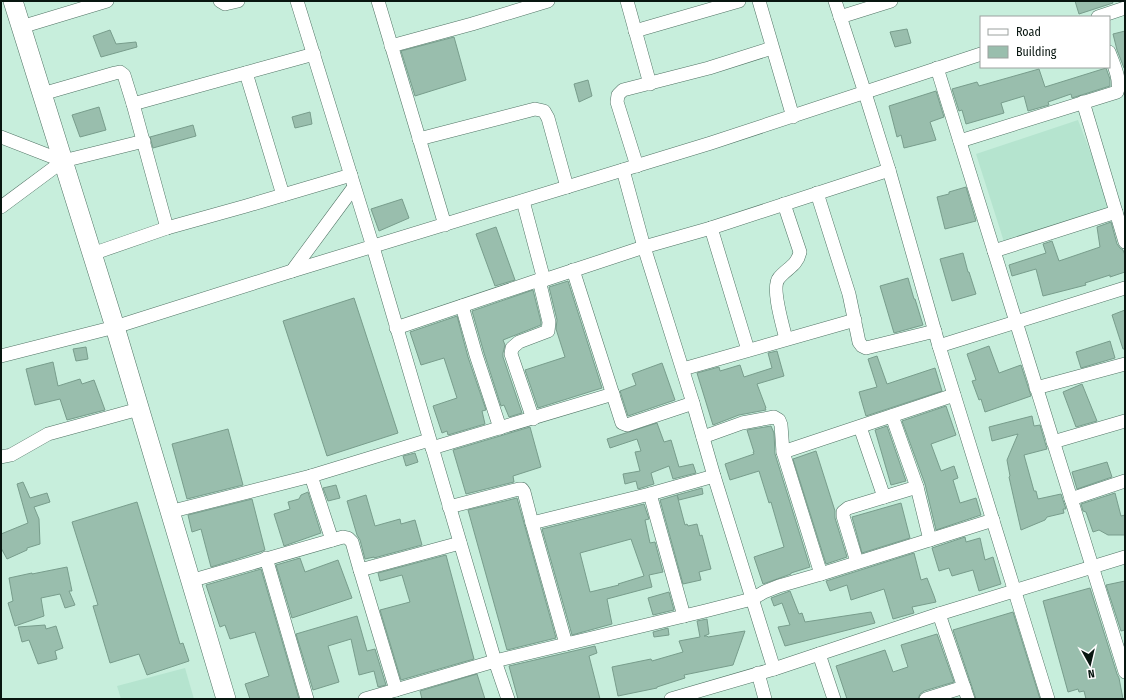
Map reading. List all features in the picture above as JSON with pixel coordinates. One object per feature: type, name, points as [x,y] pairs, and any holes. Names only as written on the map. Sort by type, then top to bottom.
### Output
[{"type":"street","points":[[13,1],[92,254],[226,699]]},
{"type":"street","points":[[220,1],[225,4],[238,1]]},
{"type":"street","points":[[297,1],[373,247],[494,661],[508,699]]},
{"type":"street","points":[[378,1],[445,225]]},
{"type":"street","points":[[391,46],[548,1]]},
{"type":"street","points":[[627,1],[650,84]]},
{"type":"street","points":[[635,31],[739,1]]},
{"type":"street","points":[[758,1],[793,117]]},
{"type":"street","points":[[835,1],[889,170],[939,346],[1048,699]]},
{"type":"street","points":[[840,17],[891,1]]},
{"type":"street","points":[[21,27],[100,2]]},
{"type":"street","points":[[1100,16],[1119,7]]},
{"type":"street","points":[[637,166],[617,102],[618,95],[623,90],[709,68],[772,48]]},
{"type":"street","points":[[133,104],[314,54]]},
{"type":"street","points":[[1,356],[114,327],[292,271],[567,188],[793,117],[980,54]]},
{"type":"street","points":[[960,141],[1117,92],[1119,83],[1110,55]]},
{"type":"street","points":[[937,68],[1092,567],[1120,639],[1125,672]]},
{"type":"street","points":[[42,94],[115,73],[120,72],[124,75],[144,141],[167,228]]},
{"type":"street","points":[[246,72],[284,195]]},
{"type":"street","points":[[1083,102],[1125,242]]},
{"type":"street","points":[[419,139],[535,109],[544,111],[548,118],[567,188]]},
{"type":"street","points":[[1,137],[63,161]]},
{"type":"street","points":[[1,206],[63,161],[144,141]]},
{"type":"street","points":[[623,170],[644,246],[774,669]]},
{"type":"street","points":[[396,328],[644,246],[711,228],[889,170]]},
{"type":"street","points":[[92,254],[167,228],[284,195],[352,181]]},
{"type":"street","points":[[292,271],[352,181]]},
{"type":"street","points":[[817,193],[849,294],[859,342],[864,348],[935,331]]},
{"type":"street","points":[[523,201],[549,322],[548,331],[519,342],[512,348],[511,354],[533,419]]},
{"type":"street","points":[[784,204],[800,252],[798,260],[777,280],[776,292],[786,339]]},
{"type":"street","points":[[994,251],[1116,212]]},
{"type":"street","points":[[711,228],[748,350]]},
{"type":"street","points":[[573,270],[622,422],[627,425],[693,403]]},
{"type":"street","points":[[939,346],[1125,288]]},
{"type":"street","points":[[462,306],[476,355],[500,428]]},
{"type":"street","points":[[683,369],[855,320]]},
{"type":"street","points":[[1036,388],[1125,364]]},
{"type":"street","points":[[170,512],[431,444],[500,428],[613,394]]},
{"type":"street","points":[[783,452],[954,394]]},
{"type":"street","points":[[1,457],[11,455],[48,434],[139,409]]},
{"type":"street","points":[[892,416],[918,487],[930,540]]},
{"type":"street","points":[[703,437],[742,424],[774,417],[779,420],[781,425],[783,452],[821,574]]},
{"type":"street","points":[[1054,442],[1125,421]]},
{"type":"street","points":[[860,426],[884,497]]},
{"type":"street","points":[[311,476],[332,540]]},
{"type":"street","points":[[532,523],[650,494],[714,476]]},
{"type":"street","points":[[1071,499],[1125,481]]},
{"type":"street","points":[[857,562],[843,512],[848,508],[918,487]]},
{"type":"street","points":[[449,507],[522,489],[566,644]]},
{"type":"street","points":[[650,494],[684,616]]},
{"type":"street","points":[[365,699],[494,661],[752,599],[764,592],[780,586],[993,520]]},
{"type":"street","points":[[190,581],[343,537],[348,538],[352,542],[396,690]]},
{"type":"street","points":[[360,570],[460,543]]},
{"type":"street","points":[[671,699],[774,669],[939,614],[1125,557]]},
{"type":"street","points":[[266,558],[307,699]]},
{"type":"street","points":[[926,699],[966,693],[939,614]]},
{"type":"street","points":[[819,654],[834,699]]},
{"type":"street","points":[[758,673],[765,699]]},
{"type":"shaded area","points":[[1078,120],[1113,211],[1005,245],[976,154]]},
{"type":"shaded area","points":[[185,668],[194,699],[121,699],[117,686]]},
{"type":"building","points":[[1075,1],[1112,1],[1113,3],[1079,14]]},
{"type":"building","points":[[907,29],[911,43],[895,47],[890,32]]},
{"type":"building","points":[[110,30],[116,44],[136,42],[137,47],[101,57],[93,36]]},
{"type":"building","points":[[1125,31],[1125,68],[1124,68],[1113,34]]},
{"type":"building","points":[[454,37],[466,80],[415,96],[401,51]]},
{"type":"building","points":[[1106,68],[1110,79],[1110,86],[1072,98],[1071,94],[1048,102],[1049,105],[1028,111],[1024,96],[1001,103],[1004,113],[966,124],[962,110],[959,111],[952,89],[977,82],[979,86],[1039,69],[1045,87]]},
{"type":"building","points":[[588,80],[592,96],[579,102],[574,84]]},
{"type":"building","points":[[936,91],[944,117],[930,122],[936,140],[904,148],[901,135],[897,137],[889,106]]},
{"type":"building","points":[[99,107],[106,130],[80,137],[72,115]]},
{"type":"building","points":[[310,112],[312,124],[295,128],[292,117]]},
{"type":"building","points":[[193,125],[196,136],[153,148],[150,137]]},
{"type":"building","points":[[966,187],[976,221],[945,229],[937,197]]},
{"type":"building","points":[[402,199],[409,218],[379,231],[371,209]]},
{"type":"building","points":[[1111,222],[1117,244],[1123,250],[1125,255],[1125,272],[1085,283],[1086,285],[1043,296],[1036,269],[1012,276],[1009,265],[1046,253],[1043,244],[1052,241],[1059,261],[1100,247],[1097,227]]},
{"type":"building","points":[[496,227],[515,280],[495,286],[476,234]]},
{"type":"building","points":[[963,253],[976,294],[952,301],[940,259]]},
{"type":"building","points":[[908,278],[923,325],[894,333],[880,286]]},
{"type":"building","points":[[568,281],[602,388],[538,408],[525,370],[565,357],[556,329],[557,320],[549,287]]},
{"type":"building","points":[[533,290],[541,325],[503,340],[505,345],[503,357],[522,413],[509,417],[504,405],[501,406],[472,311]]},
{"type":"building","points":[[354,298],[398,433],[327,456],[283,321]]},
{"type":"building","points":[[1125,310],[1125,349],[1123,349],[1112,315]]},
{"type":"building","points":[[457,316],[468,357],[486,410],[482,411],[485,424],[448,435],[447,431],[442,433],[433,406],[457,398],[444,358],[421,365],[410,332]]},
{"type":"building","points":[[1110,341],[1115,358],[1081,368],[1076,352]]},
{"type":"building","points":[[989,346],[999,373],[1021,365],[1031,396],[985,412],[981,399],[979,400],[972,381],[976,380],[967,354]]},
{"type":"building","points":[[86,347],[88,359],[76,361],[73,349]]},
{"type":"building","points":[[777,351],[784,376],[757,384],[766,410],[739,415],[713,425],[697,373],[719,367],[720,371],[740,365],[744,377],[772,368],[768,353]]},
{"type":"building","points":[[877,356],[887,384],[935,368],[942,391],[866,416],[859,392],[877,387],[868,359]]},
{"type":"building","points":[[53,362],[58,386],[80,379],[82,384],[94,380],[105,410],[67,420],[60,399],[35,405],[26,369]]},
{"type":"building","points":[[662,363],[675,400],[628,416],[620,391],[636,385],[632,374]]},
{"type":"building","points":[[1082,384],[1097,421],[1076,427],[1063,392]]},
{"type":"building","points":[[946,406],[956,435],[931,444],[941,471],[954,466],[958,478],[953,480],[960,503],[976,498],[981,515],[936,530],[925,484],[902,421]]},
{"type":"building","points":[[1032,416],[1034,426],[1040,425],[1047,449],[1024,455],[1034,491],[1036,491],[1038,499],[1061,494],[1066,509],[1063,509],[1064,513],[1047,517],[1045,520],[1021,530],[1009,477],[1007,460],[1018,434],[992,441],[989,427]]},
{"type":"building","points":[[657,423],[664,442],[671,440],[679,467],[693,464],[696,473],[673,479],[669,466],[651,473],[654,484],[638,489],[636,481],[625,484],[623,474],[640,471],[635,452],[641,451],[637,439],[610,448],[607,439]]},
{"type":"building","points":[[771,426],[774,433],[775,454],[810,567],[763,584],[754,557],[784,547],[771,502],[769,503],[759,471],[730,480],[725,464],[754,454],[747,430]]},
{"type":"building","points":[[887,426],[906,481],[891,485],[875,430]]},
{"type":"building","points":[[530,427],[541,467],[513,476],[514,482],[466,494],[453,450]]},
{"type":"building","points":[[228,429],[243,485],[187,499],[172,444]]},
{"type":"building","points":[[816,451],[835,511],[835,518],[847,557],[826,564],[793,459]]},
{"type":"building","points":[[415,453],[418,462],[406,466],[403,456]]},
{"type":"building","points":[[1107,462],[1112,477],[1077,489],[1072,472]]},
{"type":"building","points":[[23,482],[30,498],[47,493],[50,502],[34,507],[39,519],[40,544],[27,548],[27,550],[7,559],[1,548],[1,534],[28,523],[17,484]]},
{"type":"building","points":[[336,485],[340,498],[328,501],[323,488]]},
{"type":"building","points":[[702,488],[703,494],[679,500],[677,495]]},
{"type":"building","points":[[308,492],[321,533],[284,546],[274,514],[290,509],[288,502],[299,499],[301,495]]},
{"type":"building","points":[[1115,493],[1121,516],[1125,515],[1125,535],[1108,535],[1099,530],[1093,532],[1086,512],[1083,511],[1081,504]]},
{"type":"building","points":[[366,495],[375,526],[400,519],[401,524],[415,520],[422,545],[365,559],[347,501]]},
{"type":"building","points":[[677,495],[685,525],[687,524],[688,526],[697,524],[700,536],[702,535],[711,569],[699,572],[701,580],[683,584],[660,500]]},
{"type":"building","points":[[517,498],[556,638],[507,650],[468,510]]},
{"type":"building","points":[[252,499],[265,550],[211,567],[201,529],[192,532],[188,515]]},
{"type":"building","points":[[137,502],[180,644],[183,643],[189,661],[147,675],[139,654],[110,663],[93,606],[98,605],[72,522]]},
{"type":"building","points":[[901,503],[910,538],[862,553],[852,517]]},
{"type":"building","points":[[644,504],[649,519],[645,520],[650,543],[655,542],[663,572],[649,575],[652,587],[607,599],[612,624],[572,635],[542,529]],"holes":[[[631,539],[644,576],[618,584],[619,585],[590,592],[580,553]]]},
{"type":"building","points":[[965,537],[966,542],[980,538],[985,560],[993,557],[1001,584],[979,591],[973,570],[952,576],[949,568],[939,571],[932,548]]},
{"type":"building","points":[[914,553],[921,580],[927,578],[936,602],[912,607],[914,613],[893,619],[884,589],[851,600],[847,585],[830,591],[826,581]]},
{"type":"building","points":[[446,555],[474,659],[401,680],[380,610],[410,602],[402,575],[380,581],[378,573]]},
{"type":"building","points":[[300,558],[305,572],[338,560],[352,598],[292,618],[276,565]]},
{"type":"building","points":[[67,567],[72,591],[69,591],[75,605],[65,608],[60,594],[41,598],[44,616],[15,626],[8,603],[13,601],[9,578]]},
{"type":"building","points":[[261,569],[299,699],[250,699],[245,684],[269,676],[255,632],[230,639],[225,625],[220,627],[206,585]]},
{"type":"building","points":[[1125,581],[1125,630],[1121,631],[1106,585]]},
{"type":"building","points":[[1090,588],[1119,678],[1123,699],[1086,699],[1084,691],[1079,692],[1078,689],[1068,692],[1043,601]]},
{"type":"building","points":[[790,591],[799,614],[802,613],[805,622],[871,612],[875,623],[785,646],[778,627],[790,625],[782,603],[774,606],[771,598]]},
{"type":"building","points":[[669,592],[674,610],[653,615],[648,598]]},
{"type":"building","points":[[1013,612],[1040,699],[976,699],[953,630]]},
{"type":"building","points":[[357,616],[367,651],[375,649],[386,685],[378,687],[374,671],[359,675],[351,639],[328,646],[339,682],[313,690],[296,634]]},
{"type":"building","points":[[707,619],[709,634],[704,636],[708,637],[745,631],[733,665],[684,675],[685,678],[657,688],[618,696],[612,667],[651,659],[652,661],[683,652],[679,641],[700,637],[697,621]]},
{"type":"building","points":[[45,625],[46,629],[56,626],[63,648],[55,651],[57,659],[38,664],[29,640],[22,642],[18,627]]},
{"type":"building","points":[[668,628],[669,635],[654,637],[653,632]]},
{"type":"building","points":[[937,634],[954,682],[924,691],[920,694],[918,699],[847,699],[836,666],[885,650],[893,672],[908,667],[901,645]]},
{"type":"building","points":[[595,646],[597,653],[589,656],[600,699],[518,699],[509,666]]},
{"type":"building","points":[[477,674],[485,699],[422,699],[420,691]]}]
